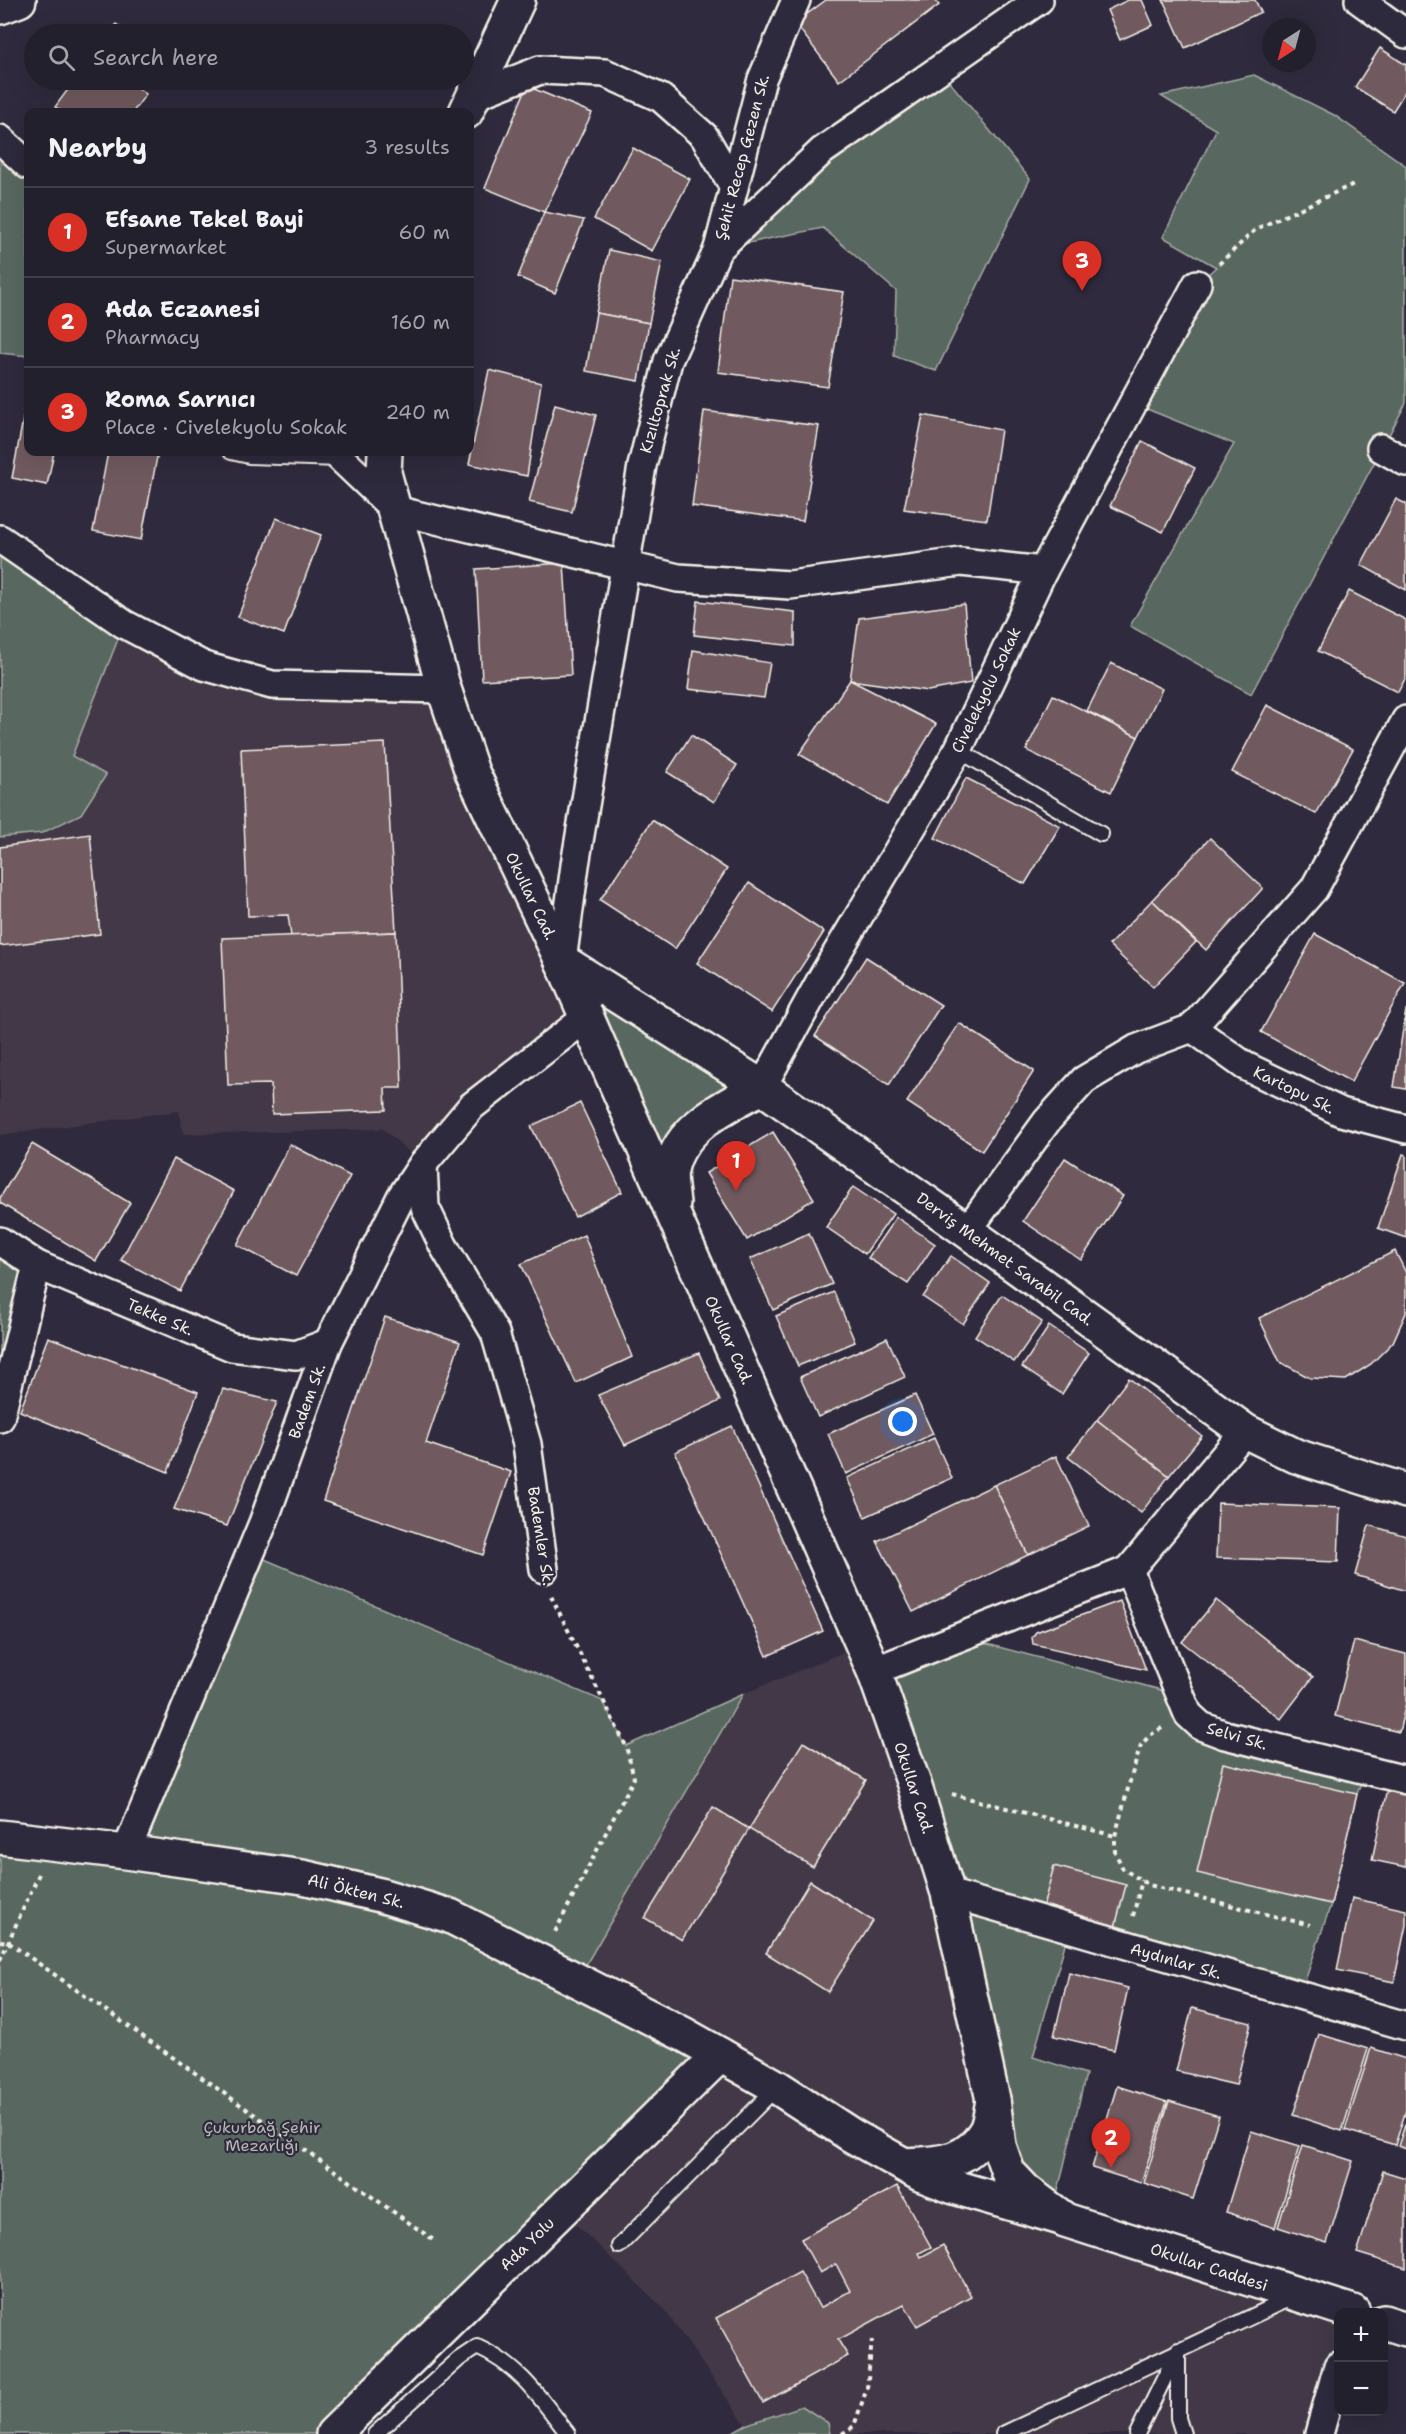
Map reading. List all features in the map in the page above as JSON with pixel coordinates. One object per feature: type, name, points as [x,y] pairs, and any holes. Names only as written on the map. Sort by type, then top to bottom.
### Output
[{"type":"main road","points":[[0,7],[19,0]]},
{"type":"main road","points":[[470,104],[518,0]]},
{"type":"main road","name":"Okullar Cad.","points":[[385,456],[384,473],[444,689],[472,772],[562,961],[874,1671],[914,1784],[948,1893],[993,2100],[999,2145],[1008,2172],[1026,2191],[1065,2220]]},
{"type":"main road","name":"Derviş Mehmet Sarabil Cad.","points":[[562,961],[762,1088],[967,1231],[1245,1431],[1296,1456],[1406,1491]]},
{"type":"main road","points":[[673,1213],[671,1170],[684,1140],[716,1111],[762,1088]]},
{"type":"main road","name":"Ali Ökten Sk.","points":[[0,1837],[303,1877],[380,1895],[450,1916],[685,2035],[777,2087],[851,2134],[906,2165]]},
{"type":"main road","name":"Ada Yolu","points":[[333,2434],[720,2055]]},
{"type":"main road","points":[[906,2165],[949,2162],[968,2153],[986,2131],[993,2100]]},
{"type":"main road","name":"Okullar Caddesi","points":[[906,2165],[954,2187],[1065,2220],[1337,2308]]},
{"type":"main road","points":[[1388,2324],[1406,2329]]},
{"type":"street","name":"Şehit Recep Gezen Sk.","points":[[718,249],[762,79],[796,0]]},
{"type":"street","name":"Kızıltoprak Sk.","points":[[562,961],[575,865],[642,466],[668,361],[718,249],[822,151],[1039,0]]},
{"type":"street","points":[[1359,0],[1406,34]]},
{"type":"street","points":[[470,104],[540,70],[605,73],[661,98],[704,136],[734,187]]},
{"type":"street","points":[[0,139],[24,161]]},
{"type":"street","name":"Civelekyolu Sokak","points":[[762,1088],[822,978],[958,750],[1043,571],[1197,284]]},
{"type":"street","points":[[1381,448],[1406,462]]},
{"type":"street","points":[[339,456],[395,510],[625,563],[678,578],[790,585],[961,562],[1043,571]]},
{"type":"street","points":[[0,539],[124,624],[204,666],[272,685],[444,689]]},
{"type":"street","points":[[967,1231],[1047,1120],[1084,1080],[1136,1049],[1192,1028],[1314,889],[1406,720]]},
{"type":"street","name":"Badem Sk.","points":[[126,1852],[263,1523],[328,1342],[401,1197],[423,1164],[472,1106],[587,1017]]},
{"type":"street","name":"Kartopu Sk.","points":[[1192,1028],[1245,1066],[1341,1112],[1406,1129]]},
{"type":"street","name":"Bademler Sk.","points":[[423,1164],[425,1207],[443,1245],[495,1333],[527,1443],[544,1569]]},
{"type":"street","name":"Tekke Sk.","points":[[0,1241],[38,1265],[232,1347],[296,1355],[328,1342]]},
{"type":"street","points":[[0,1418],[38,1265]]},
{"type":"street","points":[[874,1671],[1130,1570],[1245,1431]]},
{"type":"street","name":"Selvi Sk.","points":[[1130,1570],[1188,1714],[1201,1726],[1225,1735],[1406,1780]]},
{"type":"street","name":"Aydınlar Sk.","points":[[948,1893],[1406,2026]]},
{"type":"street","points":[[1319,2434],[1334,2380]]},
{"type":"lane","points":[[958,750],[1101,834]]},
{"type":"lane","points":[[619,2246],[777,2087]]},
{"type":"lane","points":[[1003,2434],[1297,2295]]},
{"type":"lane","points":[[375,2434],[459,2359],[477,2347],[497,2356],[523,2377],[568,2434]]},
{"type":"lane","points":[[1137,2434],[1178,2350]]},
{"type":"lane","points":[[1178,2350],[1178,2418],[1183,2434]]},
{"type":"path","points":[[1197,284],[1256,229],[1356,183]]},
{"type":"path","name":"Bademler Sk.","points":[[540,1962],[634,1778],[626,1746],[551,1598],[544,1569]]},
{"type":"path","points":[[1188,1714],[1150,1735],[1141,1745],[1115,1836],[1115,1852],[1123,1869],[1149,1885],[1310,1925]]},
{"type":"path","points":[[914,1784],[1115,1836]]},
{"type":"path","points":[[0,1960],[52,1843]]},
{"type":"path","points":[[0,1941],[8,1942],[435,2241]]},
{"type":"path","points":[[842,2434],[854,2426],[867,2388],[872,2340]]},
{"type":"shaded area","points":[[0,539],[204,666],[444,689],[587,1017],[423,1164],[383,1129],[183,1134],[179,1111],[0,1135]]},
{"type":"shaded area","points":[[863,1644],[914,1784],[986,2131],[908,2165],[1334,2311],[1334,2380],[1319,2434],[729,2434],[745,2424],[663,2308],[561,2210],[577,1980],[743,1694]]},
{"type":"green space","points":[[939,69],[1030,179],[936,371],[894,356],[896,291],[823,228],[718,249]]},
{"type":"green space","points":[[1254,75],[1334,115],[1406,166],[1406,403],[1251,694],[1130,626],[1234,444],[1132,403],[1197,284],[1216,267],[1163,237],[1216,130],[1161,96]]},
{"type":"green space","points":[[0,139],[24,161],[24,356],[0,353]]},
{"type":"green space","points":[[0,539],[124,624],[72,756],[106,775],[81,814],[42,833],[0,837]]},
{"type":"green space","points":[[562,961],[762,1087],[671,1170]]},
{"type":"green space","points":[[0,1241],[37,1265],[0,1418]]},
{"type":"green space","name":"Çukurbağ Şehir Mezarlığı","points":[[250,1553],[603,1701],[626,1746],[743,1694],[577,1980],[720,2055],[333,2434],[0,2434],[0,1837],[126,1851]]},
{"type":"green space","points":[[961,1637],[1180,1695],[1188,1714],[1366,1769],[1357,1794],[1331,1904],[1300,1996],[1069,1930],[1033,2057],[1086,2074],[1053,2211],[1026,2191],[874,1671]]},
{"type":"green space","points":[[802,2406],[828,2423],[830,2434],[729,2434],[745,2425]]},
{"type":"building","points":[[826,0],[935,0],[939,5],[839,81],[795,23]]},
{"type":"building","points":[[1128,0],[1142,0],[1153,25],[1120,40],[1107,10]]},
{"type":"building","points":[[1163,0],[1255,0],[1261,12],[1185,48]]},
{"type":"building","points":[[1380,48],[1406,65],[1406,90],[1393,111],[1355,87]]},
{"type":"building","points":[[527,86],[592,113],[544,212],[485,188]]},
{"type":"building","points":[[68,90],[140,90],[146,94],[136,108],[55,107]]},
{"type":"building","points":[[633,148],[690,179],[652,251],[594,219]]},
{"type":"building","points":[[544,212],[584,220],[555,293],[518,277]]},
{"type":"building","points":[[609,250],[662,262],[649,323],[596,313]]},
{"type":"building","points":[[730,276],[844,292],[828,387],[718,372]]},
{"type":"building","points":[[596,313],[649,323],[639,381],[586,371]]},
{"type":"building","points":[[489,370],[541,383],[527,476],[469,464],[471,456],[474,456],[474,440]]},
{"type":"building","points":[[555,404],[596,415],[572,512],[529,502]]},
{"type":"building","points":[[704,411],[819,426],[803,521],[692,506]]},
{"type":"building","points":[[24,414],[24,456],[53,456],[47,485],[12,478]]},
{"type":"building","points":[[923,415],[1001,430],[987,520],[904,509]]},
{"type":"building","points":[[1142,441],[1195,468],[1163,532],[1110,506]]},
{"type":"building","points":[[107,456],[157,456],[141,540],[93,531]]},
{"type":"building","points":[[1396,499],[1406,504],[1406,590],[1361,565]]},
{"type":"building","points":[[276,518],[321,535],[284,634],[238,617]]},
{"type":"building","points":[[564,563],[571,675],[482,680],[476,569]]},
{"type":"building","points":[[1349,591],[1406,620],[1406,677],[1398,692],[1318,651]]},
{"type":"building","points":[[698,601],[795,612],[795,646],[694,635]]},
{"type":"building","points":[[964,604],[971,683],[928,691],[850,680],[859,618]]},
{"type":"building","points":[[693,650],[770,663],[764,698],[688,689]]},
{"type":"building","points":[[1111,663],[1162,689],[1138,737],[1087,711]]},
{"type":"building","points":[[850,680],[936,724],[887,805],[799,754]]},
{"type":"building","points":[[1053,695],[1138,737],[1111,792],[1026,750]]},
{"type":"building","points":[[1267,705],[1353,749],[1316,814],[1232,772]]},
{"type":"building","points":[[691,735],[737,765],[714,802],[667,772]]},
{"type":"building","points":[[385,743],[396,932],[291,936],[288,915],[248,916],[241,749]]},
{"type":"building","points":[[966,778],[1060,826],[1025,884],[935,838]]},
{"type":"building","points":[[652,820],[727,869],[675,949],[600,900]]},
{"type":"building","points":[[90,834],[100,934],[0,946],[0,847]]},
{"type":"building","points":[[1210,838],[1263,888],[1206,950],[1152,900]]},
{"type":"building","points":[[749,883],[824,932],[772,1012],[697,963]]},
{"type":"building","points":[[1152,900],[1196,942],[1153,987],[1109,945]]},
{"type":"building","points":[[396,932],[402,1088],[385,1088],[386,1110],[272,1114],[271,1084],[228,1085],[222,938]]},
{"type":"building","points":[[1315,934],[1405,983],[1351,1082],[1261,1032]]},
{"type":"building","points":[[866,957],[941,1005],[889,1085],[815,1036]]},
{"type":"building","points":[[1406,1010],[1406,1089],[1394,1087]]},
{"type":"building","points":[[959,1023],[1034,1071],[982,1151],[907,1102]]},
{"type":"building","points":[[580,1103],[622,1192],[575,1217],[531,1126]]},
{"type":"building","points":[[773,1132],[814,1199],[747,1240],[706,1173]]},
{"type":"building","points":[[32,1144],[130,1203],[96,1261],[0,1203],[0,1198]]},
{"type":"building","points":[[290,1144],[350,1176],[296,1276],[237,1245]]},
{"type":"building","points":[[1403,1154],[1406,1155],[1406,1238],[1378,1228]]},
{"type":"building","points":[[1065,1158],[1123,1196],[1081,1260],[1023,1221]]},
{"type":"building","points":[[174,1159],[234,1191],[180,1291],[121,1260]]},
{"type":"building","points":[[853,1187],[893,1214],[865,1254],[826,1227]]},
{"type":"building","points":[[896,1217],[935,1244],[908,1284],[868,1258]]},
{"type":"building","points":[[809,1233],[832,1284],[773,1310],[750,1259]]},
{"type":"building","points":[[584,1235],[632,1357],[576,1383],[521,1264]]},
{"type":"building","points":[[1395,1251],[1406,1273],[1406,1313],[1393,1342],[1371,1364],[1346,1380],[1310,1378],[1280,1362],[1259,1318]]},
{"type":"building","points":[[951,1256],[990,1283],[963,1324],[923,1297]]},
{"type":"building","points":[[834,1292],[855,1342],[798,1366],[776,1316]]},
{"type":"building","points":[[1002,1295],[1042,1322],[1014,1362],[975,1336]]},
{"type":"building","points":[[385,1317],[460,1342],[426,1443],[511,1472],[483,1555],[323,1501]]},
{"type":"building","points":[[1049,1326],[1089,1353],[1062,1394],[1022,1367]]},
{"type":"building","points":[[48,1337],[198,1392],[168,1472],[20,1411]]},
{"type":"building","points":[[887,1338],[905,1377],[818,1417],[800,1377]]},
{"type":"building","points":[[699,1353],[720,1401],[625,1445],[598,1395]]},
{"type":"building","points":[[1129,1378],[1202,1436],[1169,1476],[1097,1420]]},
{"type":"building","points":[[223,1389],[277,1402],[227,1526],[174,1509]]},
{"type":"building","points":[[915,1395],[933,1434],[846,1474],[828,1434]]},
{"type":"building","points":[[1097,1420],[1169,1476],[1141,1513],[1068,1457]]},
{"type":"building","points":[[732,1426],[823,1631],[767,1656],[675,1452]]},
{"type":"building","points":[[934,1438],[952,1478],[865,1517],[847,1478]]},
{"type":"building","points":[[1056,1456],[1089,1526],[1028,1555],[994,1485]]},
{"type":"building","points":[[994,1485],[1028,1555],[913,1612],[877,1541]]},
{"type":"building","points":[[1218,1503],[1340,1508],[1338,1562],[1216,1558]]},
{"type":"building","points":[[1369,1525],[1406,1536],[1406,1591],[1355,1575]]},
{"type":"building","points":[[1216,1600],[1313,1677],[1281,1719],[1182,1642]]},
{"type":"building","points":[[1120,1601],[1146,1670],[1033,1644],[1032,1637],[1036,1632]]},
{"type":"building","points":[[1354,1641],[1406,1654],[1406,1703],[1399,1732],[1335,1716]]},
{"type":"building","points":[[803,1742],[866,1780],[813,1867],[749,1829]]},
{"type":"building","points":[[1223,1763],[1357,1794],[1331,1904],[1197,1873]]},
{"type":"building","points":[[1387,1789],[1406,1793],[1406,1867],[1372,1860]]},
{"type":"building","points":[[713,1807],[749,1829],[682,1940],[645,1918]]},
{"type":"building","points":[[1054,1866],[1126,1885],[1115,1927],[1043,1907]]},
{"type":"building","points":[[810,1881],[873,1921],[828,1992],[766,1953]]},
{"type":"building","points":[[1352,1898],[1406,1910],[1406,1925],[1394,1982],[1337,1970]]},
{"type":"building","points":[[1069,1973],[1128,1988],[1114,2050],[1054,2036]]},
{"type":"building","points":[[1192,2008],[1251,2023],[1236,2085],[1176,2071]]},
{"type":"building","points":[[1319,2034],[1368,2049],[1342,2131],[1293,2115]]},
{"type":"building","points":[[1371,2048],[1406,2059],[1406,2110],[1395,2145],[1345,2130]]},
{"type":"building","points":[[1117,2086],[1167,2102],[1141,2183],[1092,2168]]},
{"type":"building","points":[[1169,2101],[1219,2116],[1193,2199],[1144,2183]]},
{"type":"building","points":[[1406,2122],[1406,2149],[1398,2146]]},
{"type":"building","points":[[1251,2131],[1300,2146],[1275,2228],[1226,2212]]},
{"type":"building","points":[[1303,2145],[1353,2161],[1327,2243],[1278,2227]]},
{"type":"building","points":[[1383,2171],[1406,2178],[1406,2268],[1357,2253]]},
{"type":"building","points":[[897,2186],[931,2247],[919,2253],[921,2257],[943,2245],[971,2296],[917,2326],[904,2304],[838,2340],[848,2356],[763,2403],[716,2318],[800,2272],[820,2308],[850,2291],[836,2264],[820,2273],[801,2239]]},
{"type":"place","name":"Roma Sarnıcı","points":[[1082,291]]},
{"type":"place","name":"Efsane Tekel Bayi","points":[[736,1191]]},
{"type":"place","name":"Ada Eczanesi","points":[[1111,2168]]}]
